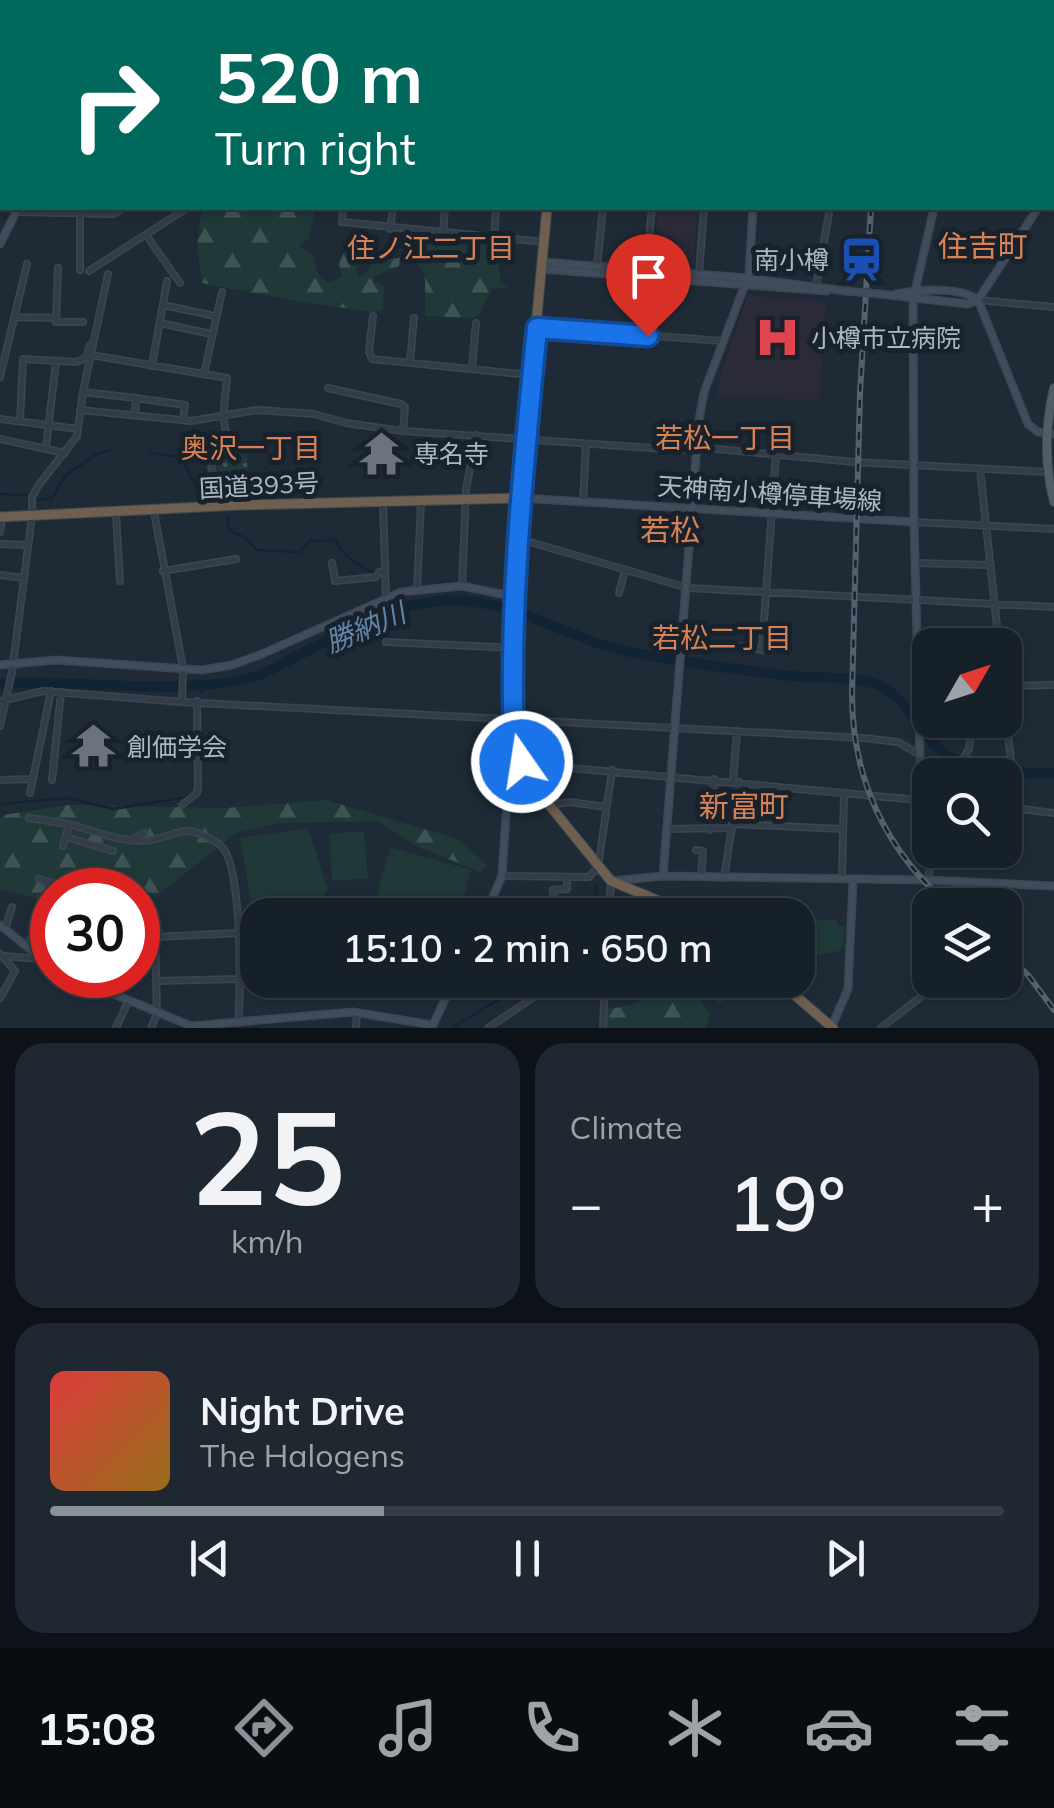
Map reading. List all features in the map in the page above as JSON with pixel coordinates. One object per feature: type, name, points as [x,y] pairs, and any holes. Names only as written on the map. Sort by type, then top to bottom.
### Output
[{"type":"highway","points":[[547,210],[520,498],[512,719],[515,763],[611,881],[652,898]]},
{"type":"highway","name":"国道393号","points":[[1,518],[520,498]]},
{"type":"highway","points":[[797,998],[831,1028]]},
{"type":"main road","points":[[1054,388],[1047,472],[1054,502]]},
{"type":"street","points":[[0,244],[17,210],[80,214],[112,211]]},
{"type":"street","points":[[90,272],[183,210]]},
{"type":"street","points":[[343,210],[342,222],[544,242]]},
{"type":"street","points":[[390,229],[392,210]]},
{"type":"street","points":[[443,234],[445,210]]},
{"type":"street","points":[[494,238],[496,210]]},
{"type":"street","points":[[598,266],[603,210]]},
{"type":"street","points":[[645,274],[652,210]]},
{"type":"street","points":[[699,274],[704,210]]},
{"type":"street","points":[[662,876],[704,392],[747,278],[753,210]]},
{"type":"street","points":[[816,286],[830,210]]},
{"type":"street","name":"天神南小樽停車場線","points":[[520,498],[914,522],[913,296],[934,210]]},
{"type":"street","points":[[978,300],[1037,210]]},
{"type":"street","points":[[80,214],[80,270]]},
{"type":"street","points":[[146,235],[180,283]]},
{"type":"street","points":[[0,377],[27,264]]},
{"type":"street","points":[[543,265],[747,278],[842,291]]},
{"type":"street","points":[[543,265],[742,286],[913,296],[968,294],[978,300],[1054,307]]},
{"type":"street","points":[[58,268],[56,322],[82,322]]},
{"type":"street","points":[[0,726],[12,668],[32,497],[77,436],[108,274]]},
{"type":"street","points":[[152,366],[167,281]]},
{"type":"street","points":[[204,374],[222,292]]},
{"type":"street","points":[[978,300],[1028,424],[1050,434]]},
{"type":"street","points":[[164,306],[216,316]]},
{"type":"street","points":[[373,316],[369,352],[372,358],[532,375]]},
{"type":"street","points":[[14,317],[56,318]]},
{"type":"street","points":[[410,362],[414,318]]},
{"type":"street","points":[[160,323],[212,334]]},
{"type":"street","points":[[472,368],[476,323]]},
{"type":"street","points":[[537,328],[722,341]]},
{"type":"street","points":[[20,421],[24,359],[81,361],[95,340]]},
{"type":"street","points":[[91,355],[227,378],[227,440],[238,448],[214,456],[211,461],[214,507]]},
{"type":"street","points":[[46,448],[56,360]]},
{"type":"street","points":[[328,388],[401,404],[405,407],[403,431]]},
{"type":"street","points":[[83,392],[184,405],[183,420]]},
{"type":"street","points":[[135,415],[136,398]]},
{"type":"street","points":[[159,418],[162,402]]},
{"type":"street","points":[[80,410],[183,420],[257,410],[314,414],[403,431],[1047,472]]},
{"type":"street","points":[[0,419],[78,429]]},
{"type":"street","points":[[462,586],[466,500],[476,435]]},
{"type":"street","points":[[0,439],[65,453]]},
{"type":"street","points":[[583,502],[586,444]]},
{"type":"street","points":[[734,645],[762,650],[776,453]]},
{"type":"street","points":[[980,469],[996,628]]},
{"type":"street","points":[[417,590],[421,501]]},
{"type":"street","points":[[383,502],[386,597]]},
{"type":"street","points":[[154,512],[183,671],[182,700]]},
{"type":"street","points":[[116,514],[120,581]]},
{"type":"street","points":[[0,532],[1,518]]},
{"type":"street","points":[[918,628],[914,522],[1054,529]]},
{"type":"street","points":[[519,539],[688,588],[1054,608]]},
{"type":"street","points":[[0,544],[28,545]]},
{"type":"street","points":[[164,571],[236,559]]},
{"type":"street","points":[[332,562],[334,581],[376,577],[384,572]]},
{"type":"street","points":[[916,563],[988,565]]},
{"type":"street","points":[[619,593],[625,570]]},
{"type":"street","points":[[0,575],[24,578]]},
{"type":"street","points":[[0,665],[12,668],[56,660],[202,670],[232,665],[386,597],[462,586],[515,597]]},
{"type":"street","points":[[386,642],[514,648]]},
{"type":"street","points":[[1022,686],[1054,685]]},
{"type":"street","points":[[30,793],[51,692]]},
{"type":"street","points":[[5,698],[61,692],[674,726],[898,742],[920,751]]},
{"type":"street","points":[[52,780],[61,692]]},
{"type":"street","points":[[182,805],[197,793],[197,702]]},
{"type":"street","points":[[724,878],[736,781],[737,731]]},
{"type":"street","points":[[920,738],[920,758]]},
{"type":"street","points":[[492,898],[502,876],[508,786],[515,763],[912,799]]},
{"type":"street","points":[[558,765],[552,805],[605,807]]},
{"type":"street","points":[[502,876],[590,877],[598,867],[612,770]]},
{"type":"street","points":[[0,780],[32,780]]},
{"type":"street","points":[[710,830],[714,780]]},
{"type":"street","points":[[842,881],[844,793]]},
{"type":"street","points":[[1022,809],[1054,813]]},
{"type":"street","points":[[28,818],[130,840],[152,840],[188,831],[225,850],[233,873],[238,933],[238,1023]]},
{"type":"street","points":[[63,846],[69,824]]},
{"type":"street","points":[[666,829],[843,829]]},
{"type":"street","points":[[130,840],[144,834]]},
{"type":"street","points":[[66,837],[114,851]]},
{"type":"street","points":[[696,850],[704,850],[702,878]]},
{"type":"street","points":[[927,880],[931,868]]},
{"type":"street","points":[[610,898],[611,881],[662,876],[1054,886]]},
{"type":"street","points":[[553,898],[553,890],[566,889],[567,878]]},
{"type":"street","points":[[831,1028],[848,989],[854,881]]},
{"type":"street","points":[[12,908],[2,928],[28,948],[30,941]]},
{"type":"street","points":[[160,937],[238,933]]},
{"type":"street","points":[[1,955],[30,958]]},
{"type":"street","points":[[0,998],[15,971],[1,955]]},
{"type":"street","points":[[160,981],[239,979]]},
{"type":"street","points":[[118,998],[186,1026],[200,1027],[283,1024],[356,1012],[433,1027],[446,998]]},
{"type":"street","points":[[150,1028],[157,1014],[157,998]]},
{"type":"street","points":[[488,1028],[532,998]]},
{"type":"street","points":[[602,1028],[604,998]]},
{"type":"street","points":[[881,1028],[919,998]]},
{"type":"street","points":[[116,1028],[128,1002]]},
{"type":"street","points":[[356,1012],[356,1028]]},
{"type":"shaded area","points":[[659,210],[698,210],[693,268],[653,265]]},
{"type":"shaded area","name":"小樽市立病院","points":[[748,295],[826,302],[819,400],[716,397]]},
{"type":"green space","points":[[202,210],[290,210],[299,214],[315,210],[309,238],[299,246],[313,255],[322,278],[331,282],[342,276],[339,264],[344,252],[354,258],[358,275],[363,277],[374,260],[400,258],[399,266],[374,277],[374,282],[384,286],[383,309],[375,312],[202,283],[197,247]]},
{"type":"green space","points":[[424,236],[494,243],[504,254],[499,264],[500,281],[509,287],[491,289],[480,314],[474,318],[425,316],[424,275],[414,254]]},
{"type":"green space","points":[[247,453],[249,497],[216,498],[214,463]]},
{"type":"green space","points":[[326,800],[458,839],[488,866],[480,872],[417,846],[378,821],[279,823],[236,833],[160,893],[160,868],[30,868],[30,896],[0,889],[3,815],[68,805],[226,808]]},
{"type":"green space","points":[[308,828],[328,890],[321,898],[250,898],[240,838]]},
{"type":"green space","points":[[364,831],[368,878],[332,881],[329,834]]},
{"type":"green space","points":[[390,847],[471,870],[463,898],[376,898]]},
{"type":"green space","points":[[815,919],[837,920],[838,926],[845,926],[839,951],[815,956]]},
{"type":"green space","points":[[647,998],[702,998],[710,1014],[706,1028],[607,1028],[607,1009]]},
{"type":"waterway","points":[[39,500],[52,498],[66,475],[97,454],[111,450]]},
{"type":"waterway","points":[[150,453],[179,457],[202,498]]},
{"type":"waterway","points":[[0,494],[26,495]]},
{"type":"waterway","points":[[227,518],[230,531],[246,538],[257,550],[300,552],[310,541],[335,540],[358,564],[390,577]]},
{"type":"waterway","name":"勝納川","points":[[0,684],[157,687],[250,678],[398,609],[444,600],[468,601],[511,610],[593,642],[635,653],[753,672],[865,681],[895,696],[930,740],[950,757],[993,771],[1054,773]]},
{"type":"waterway","name":"勝納川","points":[[201,686],[201,692]]},
{"type":"waterway","points":[[0,804],[68,798],[113,809],[188,797]]},
{"type":"waterway","points":[[596,853],[604,810]]},
{"type":"waterway","points":[[595,884],[598,898]]},
{"type":"waterway","points":[[455,1026],[501,998]]},
{"type":"railway","points":[[871,210],[860,393],[854,725],[858,755],[876,810],[907,861],[930,888]]},
{"type":"railway","points":[[1022,970],[1054,1010]]},
{"type":"place","name":"南小樽","points":[[862,259]]},
{"type":"place","name":"小樽市立病院","points":[[778,337]]},
{"type":"place","name":"専名寺","points":[[381,453]]},
{"type":"place","name":"創価学会","points":[[94,746]]},
{"type":"district","name":"住吉町","points":[[983,246]]},
{"type":"district","name":"住ノ江二丁目","points":[[431,247]]},
{"type":"district","name":"若松一丁目","points":[[725,437]]},
{"type":"district","name":"奥沢一丁目","points":[[251,447]]},
{"type":"district","name":"若松","points":[[670,530]]},
{"type":"district","name":"若松二丁目","points":[[722,637]]},
{"type":"district","name":"新富町","points":[[744,806]]},
{"type":"route","points":[[522,762],[515,763],[512,719],[515,597],[520,498],[537,328],[648,336]]}]
